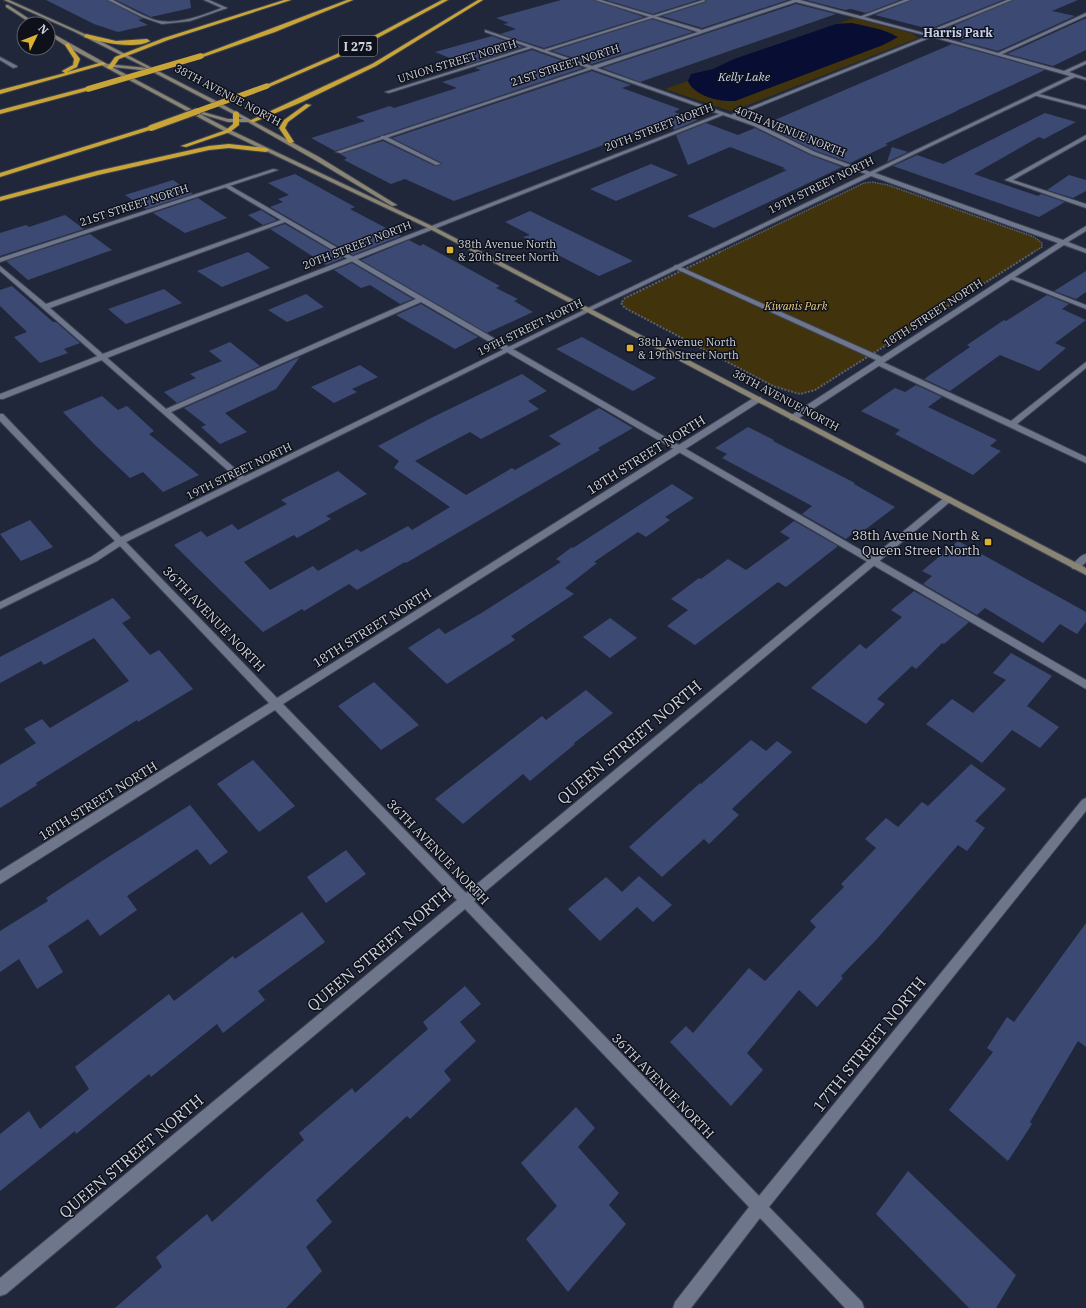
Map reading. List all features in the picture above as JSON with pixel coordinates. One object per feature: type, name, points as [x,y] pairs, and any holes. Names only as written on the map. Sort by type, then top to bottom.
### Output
[{"type":"highway","points":[[110,66],[116,58],[166,39],[289,0]]},
{"type":"highway","points":[[0,112],[88,89],[201,56],[272,31],[351,0]]},
{"type":"highway","name":"I 275","points":[[0,175],[151,128],[267,86],[355,48],[446,0]]},
{"type":"highway","points":[[252,121],[300,102],[374,66],[480,0]]},
{"type":"highway","points":[[86,36],[110,43],[127,44],[166,39]]},
{"type":"highway","points":[[40,80],[75,66],[77,58],[68,45]]},
{"type":"highway","points":[[0,92],[103,64]]},
{"type":"highway","points":[[291,142],[282,128],[286,121],[295,113],[353,76]]},
{"type":"highway","points":[[97,173],[228,131],[236,125],[236,113]]},
{"type":"highway","points":[[0,198],[97,173],[209,148],[230,146],[266,150]]},
{"type":"main road","name":"38TH AVENUE NORTH","points":[[6,0],[125,55],[252,121],[291,142],[432,228]]},
{"type":"main road","points":[[0,1],[23,16]]},
{"type":"main road","name":"38TH AVENUE NORTH","points":[[56,37],[228,131],[432,228],[1086,572]]},
{"type":"main road","points":[[110,66],[158,72]]},
{"type":"main road","points":[[181,106],[236,121],[252,121]]},
{"type":"street","points":[[110,0],[156,22],[166,23],[199,17],[225,8],[206,0]]},
{"type":"street","points":[[597,0],[700,31]]},
{"type":"street","points":[[542,51],[703,0]]},
{"type":"street","points":[[796,0],[1065,72],[1073,76],[1086,79]]},
{"type":"street","name":"21ST STREET NORTH","points":[[339,152],[590,67],[796,0]]},
{"type":"street","points":[[861,17],[908,0]]},
{"type":"street","points":[[925,34],[1010,0]]},
{"type":"street","points":[[998,54],[1086,14]]},
{"type":"street","name":"40TH AVENUE NORTH","points":[[486,31],[756,125],[813,153],[1086,251]]},
{"type":"street","name":"20TH STREET NORTH","points":[[730,117],[932,36]]},
{"type":"street","name":"UNION STREET NORTH","points":[[387,92],[532,47]]},
{"type":"street","points":[[0,58],[15,68]]},
{"type":"street","points":[[1065,72],[1086,62]]},
{"type":"street","name":"19TH STREET NORTH","points":[[0,606],[94,559],[121,542],[509,349],[869,173],[1073,76]]},
{"type":"street","points":[[1035,94],[1086,108]]},
{"type":"street","name":"20TH STREET NORTH","points":[[0,397],[722,114]]},
{"type":"street","points":[[383,137],[438,164]]},
{"type":"street","points":[[1086,138],[1008,180],[1086,206]]},
{"type":"street","name":"21ST STREET NORTH","points":[[0,260],[275,170]]},
{"type":"street","points":[[227,186],[1086,685]]},
{"type":"street","points":[[45,307],[286,220]]},
{"type":"street","name":"18TH STREET NORTH","points":[[793,418],[1086,228]]},
{"type":"street","points":[[676,267],[870,355],[1010,425],[1086,460]]},
{"type":"street","points":[[0,268],[101,358],[244,480]]},
{"type":"street","points":[[1010,277],[1086,307]]},
{"type":"street","points":[[165,412],[422,299]]},
{"type":"street","points":[[1010,425],[1086,364]]},
{"type":"street","name":"18TH STREET NORTH","points":[[0,878],[758,399]]},
{"type":"street","name":"36TH AVENUE NORTH","points":[[3,422],[121,542],[856,1308]]},
{"type":"street","name":"QUEEN STREET NORTH","points":[[0,1288],[464,900],[948,499]]},
{"type":"street","points":[[1076,567],[1086,557]]},
{"type":"street","name":"17TH STREET NORTH","points":[[681,1308],[759,1206],[1086,803]]},
{"type":"path","points":[[879,182],[1034,237],[1042,243],[1042,247],[870,355],[815,390],[800,394],[773,386],[625,308],[621,303],[625,298],[864,183],[879,182]]},
{"type":"green space","points":[[854,18],[911,33],[918,38],[730,111],[665,89],[688,81],[696,91],[708,97],[735,101],[892,41],[894,34],[880,29],[851,23],[836,24]]},
{"type":"green space","name":"Kiwanis Park","points":[[872,182],[888,185],[1034,237],[1042,243],[1042,247],[815,390],[800,394],[773,386],[625,308],[621,303],[625,298],[864,183]]},
{"type":"water","name":"Kelly Lake","points":[[852,23],[882,30],[898,37],[883,45],[735,101],[708,97],[696,91],[688,81],[691,74],[713,69],[734,59],[836,24]]},
{"type":"building","points":[[46,0],[107,0],[143,19],[138,20],[148,25],[118,32],[94,24]]},
{"type":"building","points":[[116,0],[190,0],[191,8],[151,17]]},
{"type":"building","points":[[561,0],[594,0],[644,17],[544,48],[500,34],[516,29],[503,24],[509,23],[496,18]]},
{"type":"building","points":[[606,0],[698,0],[653,14]]},
{"type":"building","points":[[707,0],[788,0],[702,28],[662,16],[706,2]]},
{"type":"building","points":[[806,0],[900,0],[866,13],[851,9],[845,10]]},
{"type":"building","points":[[911,0],[1003,0],[929,29],[875,15]]},
{"type":"building","points":[[1013,0],[1078,0],[1052,11],[1075,16],[998,51],[960,41],[966,39],[939,32]]},
{"type":"building","points":[[796,4],[836,14],[640,82],[602,68]]},
{"type":"building","points":[[652,19],[693,32],[592,64],[552,51]]},
{"type":"building","points":[[1086,19],[1086,50],[1053,66],[1007,54]]},
{"type":"building","points":[[492,36],[523,47],[467,65],[435,52]]},
{"type":"building","points":[[952,44],[1045,70],[885,144],[888,145],[850,163],[816,151],[763,125]]},
{"type":"building","points":[[532,50],[583,68],[335,151],[311,138],[365,121],[356,117],[390,106],[394,108],[457,88],[442,82],[481,70],[475,68]]},
{"type":"building","points":[[592,71],[631,85],[622,88],[680,109],[674,112],[698,120],[674,130],[670,120],[454,201],[405,179],[391,184],[344,160],[347,158],[340,154],[383,141],[435,166],[441,165],[442,163],[392,138]]},
{"type":"building","points":[[1045,113],[1076,122],[1044,139],[1039,137],[974,174],[1038,196],[1041,194],[1065,202],[1039,217],[893,166],[917,155],[943,164]]},
{"type":"building","points":[[706,123],[738,135],[755,128],[810,155],[842,167],[714,228],[687,216],[787,170],[730,147],[688,165],[676,135]]},
{"type":"building","points":[[892,147],[908,152],[887,162]]},
{"type":"building","points":[[651,164],[678,175],[616,201],[590,189]]},
{"type":"building","points":[[295,174],[355,207],[350,209],[401,236],[353,255],[270,207],[283,202],[278,199],[289,195],[268,183]]},
{"type":"building","points":[[1069,175],[1086,180],[1086,191],[1073,198],[1047,190]]},
{"type":"building","points":[[173,180],[193,194],[146,209],[125,195]]},
{"type":"building","points":[[198,198],[227,218],[185,233],[153,213]]},
{"type":"building","points":[[261,210],[277,220],[263,225],[248,215]]},
{"type":"building","points":[[530,211],[633,261],[599,276],[523,237],[530,235],[505,222]]},
{"type":"building","points":[[65,215],[84,229],[0,256],[0,233],[26,225],[29,227]]},
{"type":"building","points":[[285,224],[344,258],[326,265],[270,229]]},
{"type":"building","points":[[90,234],[112,250],[28,280],[6,261]]},
{"type":"building","points":[[409,240],[420,246],[423,244],[500,286],[496,288],[518,299],[514,301],[533,312],[487,333],[361,260]]},
{"type":"building","points":[[248,252],[270,268],[222,287],[197,271]]},
{"type":"building","points":[[352,263],[413,299],[400,304],[370,285],[361,288],[334,270]]},
{"type":"building","points":[[1086,271],[1086,292],[1076,299],[1054,291]]},
{"type":"building","points":[[12,286],[53,322],[56,322],[80,343],[64,349],[68,353],[40,363],[14,337],[27,332],[0,306],[0,290]]},
{"type":"building","points":[[164,289],[182,303],[126,324],[108,309]]},
{"type":"building","points":[[306,294],[324,307],[287,322],[268,310]]},
{"type":"building","points":[[1047,295],[1069,304],[1062,309],[1086,320],[1055,343],[1066,348],[1039,371],[1000,355],[950,391],[924,379],[970,347],[967,345],[1004,320],[1006,321]]},
{"type":"building","points":[[421,304],[478,337],[455,349],[396,315]]},
{"type":"building","points":[[582,337],[656,378],[633,391],[556,349]]},
{"type":"building","points":[[230,342],[260,366],[177,403],[164,392],[196,378],[190,374],[222,361],[209,351]]},
{"type":"building","points":[[300,357],[276,389],[225,413],[247,432],[220,444],[201,427],[206,425],[184,408]]},
{"type":"building","points":[[360,365],[378,377],[352,389],[357,392],[334,403],[311,387]]},
{"type":"building","points":[[522,374],[547,391],[528,401],[539,409],[481,439],[470,432],[415,461],[466,495],[512,468],[515,470],[561,444],[549,436],[599,408],[633,428],[598,448],[600,450],[406,563],[405,562],[357,590],[349,584],[304,611],[302,609],[263,632],[174,545],[201,531],[207,537],[232,524],[238,530],[287,504],[281,500],[338,471],[367,494],[326,516],[331,519],[297,538],[294,535],[244,562],[270,590],[313,566],[318,571],[357,549],[361,552],[408,526],[412,530],[450,507],[394,468],[399,461],[378,446],[433,417]]},
{"type":"building","points":[[916,385],[942,397],[928,407],[997,440],[990,446],[1001,451],[973,475],[895,434],[900,430],[861,411],[895,388],[905,392]]},
{"type":"building","points":[[102,396],[118,410],[127,406],[154,431],[149,434],[199,475],[163,492],[143,472],[130,478],[63,412]]},
{"type":"building","points":[[748,427],[855,483],[854,484],[895,507],[858,535],[854,532],[846,539],[802,514],[812,506],[722,458],[727,454],[715,448]]},
{"type":"building","points":[[672,484],[694,498],[665,517],[670,520],[646,537],[638,532],[594,562],[597,563],[565,588],[574,594],[511,636],[515,640],[447,684],[408,648],[439,628],[445,634],[483,612],[561,562],[556,559],[572,547],[573,548]]},
{"type":"building","points":[[30,520],[53,547],[21,561],[0,534]]},
{"type":"building","points":[[794,521],[838,546],[786,587],[778,582],[695,645],[667,626],[688,610],[671,599],[728,559],[746,570],[790,538],[780,532]]},
{"type":"building","points":[[958,541],[1086,612],[1086,622],[1077,634],[1060,624],[1043,643],[985,608],[977,615],[923,584],[932,576],[922,571]]},
{"type":"building","points":[[914,591],[969,622],[944,644],[942,643],[916,669],[912,666],[877,699],[885,704],[866,724],[811,688],[860,644],[866,649],[902,617],[891,610]]},
{"type":"building","points":[[113,598],[131,618],[122,623],[150,655],[159,650],[193,689],[138,722],[137,720],[36,783],[37,785],[0,808],[0,765],[36,743],[24,729],[42,719],[50,728],[129,681],[94,638],[44,665],[41,661],[0,683],[0,657]]},
{"type":"building","points":[[610,618],[637,638],[610,658],[583,637]]},
{"type":"building","points":[[1011,653],[1052,676],[1027,706],[1059,727],[1040,748],[1012,730],[982,763],[926,724],[952,699],[973,713],[1006,680],[993,673]]},
{"type":"building","points":[[374,682],[419,725],[381,750],[338,706]]},
{"type":"building","points":[[586,690],[613,713],[574,743],[575,744],[530,781],[523,774],[463,824],[435,799],[542,716],[546,720]]},
{"type":"building","points":[[751,740],[766,751],[777,741],[792,752],[732,809],[739,815],[709,844],[704,839],[662,877],[629,847],[700,783],[701,784]]},
{"type":"building","points":[[253,760],[295,806],[259,832],[217,784]]},
{"type":"building","points":[[971,764],[1006,789],[975,821],[985,828],[967,851],[958,845],[877,939],[841,976],[843,978],[817,1007],[799,990],[747,1053],[763,1070],[731,1106],[670,1042],[686,1026],[693,1033],[749,968],[765,981],[816,927],[810,921],[844,887],[841,884],[876,848],[865,839],[886,818],[898,827],[922,802],[928,806]]},
{"type":"building","points":[[190,805],[228,852],[210,865],[197,849],[127,896],[137,910],[100,936],[88,919],[48,946],[63,972],[37,989],[19,959],[0,972],[0,931],[48,901],[46,898]]},
{"type":"building","points":[[346,850],[366,874],[326,903],[307,877]]},
{"type":"building","points":[[639,876],[672,905],[653,922],[637,907],[600,941],[568,909],[606,877],[622,892]]},
{"type":"building","points":[[302,912],[325,942],[258,991],[265,1000],[223,1033],[217,1024],[151,1077],[149,1074],[76,1134],[75,1131],[0,1191],[0,1134],[29,1111],[40,1129],[89,1089],[75,1067],[169,994],[174,1001],[233,956],[235,959]]},
{"type":"building","points":[[1086,923],[1086,1047],[1078,1041],[1030,1122],[1032,1124],[1008,1161],[949,1110],[993,1052],[987,1048],[1007,1017],[1014,1022]]},
{"type":"building","points":[[465,986],[481,1004],[460,1022],[476,1041],[444,1071],[451,1080],[410,1119],[407,1116],[316,1200],[332,1222],[306,1247],[322,1271],[286,1308],[115,1308],[162,1267],[156,1257],[207,1214],[212,1222],[304,1140],[299,1133],[352,1088],[355,1093],[428,1029],[423,1022]]},
{"type":"building","points":[[576,1107],[595,1128],[578,1147],[619,1193],[609,1205],[626,1224],[568,1292],[526,1239],[557,1206],[521,1163]]},
{"type":"building","points":[[908,1171],[1016,1275],[996,1308],[969,1308],[876,1214]]},
{"type":"place","name":"38th Avenue North & 20th Street North","points":[[450,250]]},
{"type":"place","name":"38th Avenue North & 19th Street North","points":[[630,348]]},
{"type":"place","name":"38th Avenue North & Queen Street North","points":[[988,542]]},
{"type":"district","name":"Harris Park","points":[[958,32]]}]
